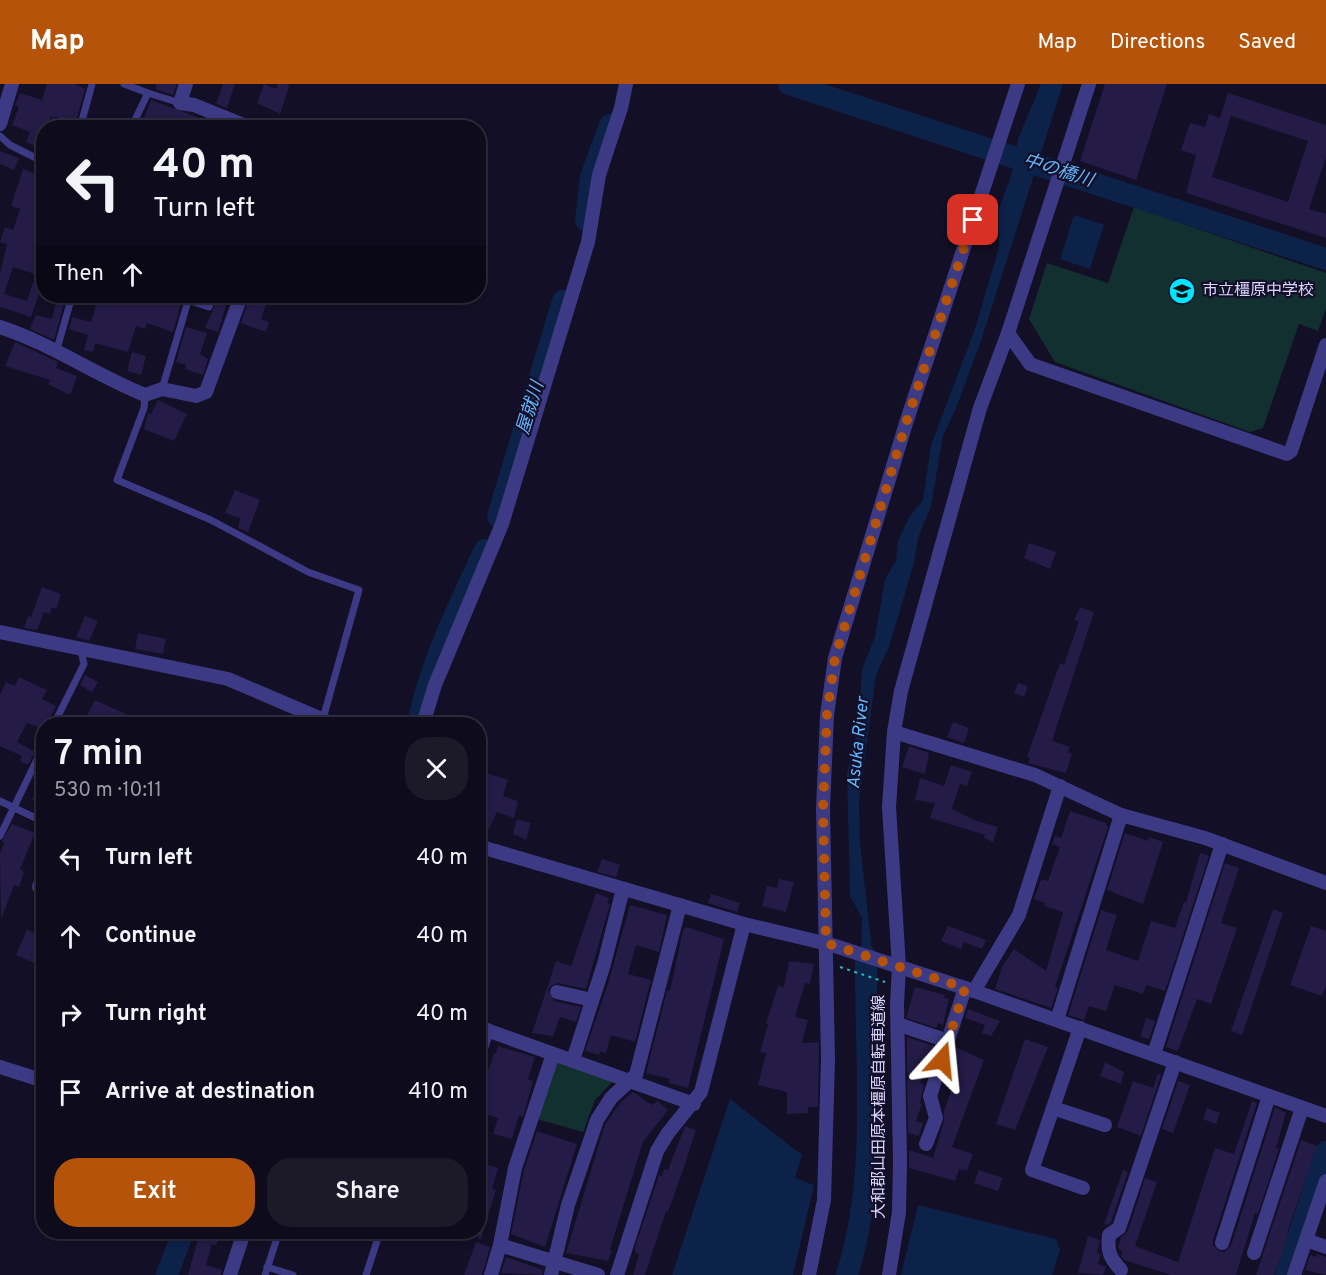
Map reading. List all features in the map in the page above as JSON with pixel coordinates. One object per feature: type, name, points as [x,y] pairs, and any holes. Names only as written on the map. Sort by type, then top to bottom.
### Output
[{"type":"street","points":[[0,124],[12,84]]},
{"type":"street","points":[[186,84],[180,103],[194,105],[231,120]]},
{"type":"street","points":[[425,717],[435,685],[502,524],[588,242],[598,175],[621,108],[626,84]]},
{"type":"street","points":[[808,1275],[824,1200],[829,944],[823,808],[827,714],[835,658],[906,423],[1018,84]]},
{"type":"street","points":[[1089,84],[1008,333],[1030,364],[1287,454],[1291,451],[1326,345]]},
{"type":"street","points":[[0,327],[57,349],[125,388],[145,395],[162,389],[196,396],[206,392],[238,303]]},
{"type":"street","name":"大和郡山田原本橿原自転車道線","points":[[888,1275],[899,1212],[889,807],[894,732],[901,691],[964,462],[980,408],[1008,333]]},
{"type":"street","points":[[0,632],[81,651],[228,679],[315,717]]},
{"type":"street","points":[[894,732],[1035,775],[1121,815],[1221,844],[1326,883]]},
{"type":"street","points":[[926,1144],[936,1118],[930,1096],[948,1041],[969,989],[1019,915],[1060,786]]},
{"type":"street","points":[[1058,1020],[1121,815]]},
{"type":"street","points":[[1154,1054],[1221,844]]},
{"type":"street","points":[[486,848],[744,924],[829,944],[969,989],[1326,1116]]},
{"type":"street","points":[[573,1060],[623,889]]},
{"type":"street","points":[[553,1268],[568,1205],[594,1126],[603,1109],[636,1075],[680,905]]},
{"type":"street","points":[[617,1275],[657,1151],[701,1092],[744,924]]},
{"type":"street","points":[[557,992],[592,1000]]},
{"type":"street","points":[[903,1026],[948,1041]]},
{"type":"street","points":[[1080,1028],[1032,1170],[1083,1188]]},
{"type":"street","points":[[486,1029],[694,1104]]},
{"type":"street","points":[[491,1275],[500,1245],[515,1168],[553,1054]]},
{"type":"street","points":[[1135,1275],[1120,1273],[1110,1258],[1107,1249],[1109,1235],[1119,1228],[1175,1062]]},
{"type":"street","points":[[0,1067],[36,1078]]},
{"type":"street","points":[[1222,1243],[1269,1096]]},
{"type":"street","points":[[1254,1253],[1302,1107]]},
{"type":"street","points":[[1053,1108],[1105,1125]]},
{"type":"street","points":[[1294,1275],[1326,1181]]},
{"type":"street","points":[[230,1275],[242,1239]]},
{"type":"street","points":[[1306,1240],[1326,1247]]},
{"type":"street","points":[[500,1245],[553,1268],[598,1275]]},
{"type":"lane","points":[[82,120],[92,84]]},
{"type":"lane","points":[[124,84],[180,103]]},
{"type":"lane","points":[[135,120],[148,93]]},
{"type":"lane","points":[[0,136],[10,145],[36,158]]},
{"type":"lane","points":[[57,349],[70,303]]},
{"type":"lane","points":[[162,389],[187,303]]},
{"type":"lane","points":[[194,303],[209,308],[211,303]]},
{"type":"lane","points":[[145,395],[144,408],[117,480],[231,529],[308,572],[359,590],[327,717]]},
{"type":"lane","points":[[58,717],[84,664],[81,651]]},
{"type":"lane","points":[[0,836],[36,760]]},
{"type":"lane","points":[[0,801],[36,818]]},
{"type":"lane","points":[[265,1275],[277,1239]]},
{"type":"lane","points":[[366,1275],[378,1239]]},
{"type":"lane","points":[[267,1267],[293,1275]]},
{"type":"path","points":[[831,964],[890,984]]},
{"type":"green space","points":[[1134,207],[1326,273],[1326,308],[1318,331],[1299,324],[1263,428],[1250,432],[1055,362],[1029,319],[1047,263],[1108,283]]},
{"type":"green space","points":[[555,1058],[615,1079],[595,1100],[583,1132],[537,1119]]},
{"type":"water","points":[[1041,84],[1063,84],[981,341],[943,436],[931,506],[918,538],[914,563],[889,647],[876,675],[859,802],[860,844],[872,950],[871,981],[860,991],[862,918],[850,896],[847,773],[858,729],[862,669],[875,637],[885,579],[896,561],[898,540],[910,516],[923,500],[931,445],[975,329],[999,247],[999,208],[1011,176],[1018,139]]},
{"type":"water","points":[[1074,215],[1104,225],[1090,269],[1060,259]]},
{"type":"water","points":[[730,1099],[802,1155],[795,1178],[814,1185],[793,1275],[672,1275]]},
{"type":"water","points":[[918,1205],[1056,1239],[1060,1250],[1052,1275],[901,1275]]},
{"type":"building","points":[[47,84],[75,84],[85,89],[76,120],[51,117],[50,120],[36,120],[36,146],[26,142],[30,132],[12,125],[19,107],[15,105],[20,93],[42,100]]},
{"type":"building","points":[[157,84],[177,84],[173,95],[155,89]]},
{"type":"building","points":[[223,84],[235,84],[227,108],[216,104]]},
{"type":"building","points":[[264,84],[276,89],[278,84],[288,84],[280,114],[257,103]]},
{"type":"building","points":[[1105,84],[1167,84],[1136,180],[1080,161]]},
{"type":"building","points":[[1228,93],[1326,125],[1326,157],[1309,209],[1326,214],[1326,238],[1186,193],[1196,155],[1181,150],[1190,123],[1205,127],[1209,114],[1220,118]],"holes":[[[1231,116],[1308,141],[1288,202],[1212,177]]]},
{"type":"building","points":[[151,100],[205,120],[143,120]]},
{"type":"building","points":[[0,151],[19,158],[14,170],[0,164]]},
{"type":"building","points":[[23,169],[36,174],[36,274],[13,267],[4,294],[27,301],[33,282],[36,283],[36,302],[31,317],[0,307],[0,274],[7,244],[0,242],[5,227],[13,230],[20,209],[11,206]]},
{"type":"building","points":[[56,303],[64,303],[54,340],[30,329],[36,315],[52,319]]},
{"type":"building","points":[[97,303],[181,304],[173,332],[147,323],[145,329],[136,326],[128,352],[95,343],[93,352],[84,350],[88,335],[69,329],[72,317],[91,322]]},
{"type":"building","points":[[216,303],[227,303],[218,332],[205,328]]},
{"type":"building","points":[[248,303],[267,303],[261,319],[269,322],[266,332],[241,323]]},
{"type":"building","points":[[186,327],[207,333],[200,354],[208,359],[203,375],[185,369],[186,365],[176,362]]},
{"type":"building","points":[[15,342],[58,362],[56,368],[77,376],[70,395],[48,384],[50,380],[5,366]]},
{"type":"building","points":[[132,352],[146,356],[141,375],[127,371]]},
{"type":"building","points":[[158,400],[187,414],[174,441],[144,429],[148,413],[151,414]]},
{"type":"building","points":[[235,490],[260,500],[248,532],[238,528],[240,518],[225,513]]},
{"type":"building","points":[[1029,543],[1056,552],[1050,569],[1024,558]]},
{"type":"building","points":[[42,587],[61,594],[56,609],[52,607],[50,614],[44,612],[37,630],[24,628],[28,616],[31,617]]},
{"type":"building","points":[[1080,607],[1094,612],[1052,741],[1070,747],[1068,752],[1072,754],[1066,773],[1028,763],[1030,758],[1027,757],[1060,663],[1064,665],[1079,621],[1074,620]]},
{"type":"building","points":[[85,616],[98,621],[89,641],[76,637]]},
{"type":"building","points":[[138,633],[166,639],[163,654],[135,649]]},
{"type":"building","points":[[85,675],[98,682],[92,692],[80,685]]},
{"type":"building","points":[[19,677],[47,690],[42,699],[56,706],[50,717],[36,717],[36,726],[27,723],[17,742],[35,752],[28,765],[20,761],[22,756],[0,746],[0,695],[6,682],[15,686]]},
{"type":"building","points":[[1018,683],[1028,686],[1024,697],[1014,693]]},
{"type":"building","points":[[95,700],[128,715],[127,717],[86,717]]},
{"type":"building","points":[[953,722],[969,728],[964,743],[947,737]]},
{"type":"building","points":[[909,746],[929,753],[925,774],[902,767]]},
{"type":"building","points":[[951,765],[972,772],[967,786],[960,784],[952,809],[974,820],[998,827],[993,842],[984,838],[985,835],[930,818],[935,803],[915,800],[920,778],[944,786]]},
{"type":"building","points":[[486,773],[508,780],[503,796],[518,801],[514,818],[497,812],[488,831],[486,830]]},
{"type":"building","points":[[1070,811],[1106,823],[1108,827],[1055,987],[1058,988],[1051,1008],[995,989],[1002,967],[1014,949],[1046,971],[1063,912],[1044,906],[1045,903],[1034,899],[1041,879],[1048,881],[1060,847],[1052,844],[1055,836],[1061,838]]},
{"type":"building","points":[[517,819],[531,823],[526,840],[513,834]]},
{"type":"building","points":[[12,824],[35,833],[20,869],[24,872],[19,887],[14,885],[1,920],[0,853],[4,843],[2,841]]},
{"type":"building","points":[[1125,833],[1148,841],[1149,837],[1163,842],[1143,904],[1107,890]]},
{"type":"building","points":[[1200,853],[1209,856],[1165,991],[1146,985],[1143,994],[1115,985],[1106,1011],[1089,1006],[1084,1020],[1068,1015],[1101,910],[1117,915],[1106,950],[1138,961],[1151,921],[1175,928],[1184,902],[1186,903]]},
{"type":"building","points":[[602,859],[620,865],[616,877],[597,872]]},
{"type":"building","points":[[1225,863],[1239,868],[1221,923],[1237,928],[1211,1004],[1197,999],[1178,1051],[1166,1047]]},
{"type":"building","points":[[779,879],[794,882],[786,912],[762,906],[767,886],[777,888]]},
{"type":"building","points":[[596,893],[609,898],[607,903],[610,904],[586,989],[558,983],[551,986],[548,991],[554,1001],[581,1007],[576,1022],[560,1017],[553,1036],[532,1033],[556,961],[571,966]]},
{"type":"building","points":[[711,894],[740,903],[737,912],[708,903]]},
{"type":"building","points":[[630,905],[667,915],[665,925],[659,952],[636,945],[628,974],[651,980],[635,1042],[611,1035],[606,1053],[600,1052],[599,1055],[585,1051],[608,984]]},
{"type":"building","points":[[1273,909],[1283,913],[1242,1035],[1231,1031]]},
{"type":"building","points":[[948,926],[986,940],[982,949],[964,942],[961,949],[941,941]]},
{"type":"building","points":[[1311,926],[1326,931],[1326,986],[1322,996],[1290,985]]},
{"type":"building","points":[[686,927],[724,939],[688,1088],[669,1083],[670,1079],[646,1073],[667,991],[670,991],[683,930]]},
{"type":"building","points":[[27,929],[36,934],[34,963],[16,955]]},
{"type":"building","points":[[789,961],[814,964],[810,984],[805,983],[795,1017],[808,1020],[802,1043],[819,1042],[818,1107],[808,1107],[808,1113],[787,1114],[787,1092],[758,1085],[766,1053],[760,1052],[768,1024],[766,1023],[778,986],[784,987]]},
{"type":"building","points":[[915,987],[945,995],[944,998],[949,999],[943,1025],[938,1023],[936,1028],[906,1018]]},
{"type":"building","points":[[968,1009],[1000,1021],[991,1036],[982,1033],[985,1025],[965,1018]]},
{"type":"building","points":[[1146,1018],[1155,1021],[1149,1039],[1140,1037]]},
{"type":"building","points":[[907,1037],[937,1047],[920,1083],[924,1084],[920,1103],[922,1104],[916,1121],[923,1123],[919,1136],[908,1133],[907,1081],[910,1074],[907,1072]]},
{"type":"building","points":[[1025,1039],[1048,1047],[1015,1130],[996,1124]]},
{"type":"building","points":[[498,1046],[535,1057],[528,1079],[533,1081],[523,1117],[519,1116],[512,1139],[493,1134],[498,1118],[486,1114],[486,1077],[494,1053]]},
{"type":"building","points":[[955,1047],[984,1060],[952,1147],[973,1154],[967,1171],[959,1169],[955,1181],[909,1168],[909,1152],[910,1150],[933,1158],[944,1121],[944,1111],[959,1068],[950,1065]]},
{"type":"building","points":[[1105,1062],[1124,1072],[1121,1084],[1100,1076]]},
{"type":"building","points":[[1158,1073],[1161,1075],[1141,1136],[1117,1127],[1133,1081],[1153,1088]]},
{"type":"building","points":[[1178,1081],[1190,1085],[1173,1133],[1162,1129]]},
{"type":"building","points":[[633,1092],[652,1105],[658,1101],[668,1110],[643,1142],[608,1261],[566,1253],[605,1124],[622,1101]]},
{"type":"building","points":[[1252,1101],[1257,1103],[1213,1240],[1213,1245],[1219,1251],[1224,1252],[1231,1246],[1275,1107],[1286,1113],[1276,1148],[1279,1149],[1258,1214],[1255,1213],[1236,1275],[1171,1275],[1124,1260],[1121,1256],[1123,1252],[1118,1248],[1121,1237],[1128,1231],[1145,1178],[1157,1182],[1135,1246],[1178,1262],[1215,1148],[1234,1154]]},
{"type":"building","points":[[1207,1108],[1220,1113],[1216,1124],[1203,1119]]},
{"type":"building","points":[[685,1126],[696,1130],[683,1170],[668,1212],[666,1211],[645,1275],[633,1275],[639,1254],[635,1253],[635,1247],[659,1175],[662,1176],[664,1169],[668,1170]]},
{"type":"building","points":[[537,1131],[577,1144],[545,1247],[511,1234],[524,1170]]},
{"type":"building","points":[[1301,1140],[1317,1146],[1287,1233],[1289,1234],[1274,1275],[1256,1275]]},
{"type":"building","points":[[486,1165],[498,1168],[492,1189],[496,1190],[486,1223]]},
{"type":"building","points":[[979,1170],[1003,1178],[998,1191],[974,1183]]},
{"type":"building","points":[[1123,1170],[1128,1172],[1111,1222],[1107,1225],[1104,1224]]},
{"type":"building","points":[[1088,1236],[1100,1240],[1097,1253],[1101,1254],[1098,1264],[1106,1267],[1103,1275],[1078,1273]]},
{"type":"building","points":[[198,1239],[218,1239],[216,1245],[212,1244],[206,1265],[222,1270],[221,1275],[188,1275]]},
{"type":"building","points":[[476,1242],[490,1247],[482,1275],[464,1275]]},
{"type":"building","points":[[1317,1254],[1326,1257],[1326,1275],[1305,1270],[1310,1255],[1316,1257]]},
{"type":"building","points":[[506,1257],[543,1270],[542,1275],[501,1273]]},
{"type":"waterway","name":"中の橋川","points":[[789,84],[1326,259]]},
{"type":"waterway","name":"屋就川","points":[[586,220],[591,177],[610,125]]},
{"type":"waterway","name":"屋就川","points":[[498,516],[563,301]]},
{"type":"waterway","name":"屋就川","points":[[420,717],[438,657],[485,550]]},
{"type":"waterway","name":"Asuka River","points":[[847,1275],[857,1236],[867,1157],[866,957]]},
{"type":"waterway","name":"中の橋川","points":[[1286,1275],[1326,1152]]},
{"type":"waterway","name":"屋就川","points":[[167,1275],[180,1239]]},
{"type":"place","name":"市立橿原中学校","points":[[1182,291]]},
{"type":"route","points":[[942,1060],[965,988],[826,943],[823,808],[827,714],[835,658],[906,423],[973,220]]}]
